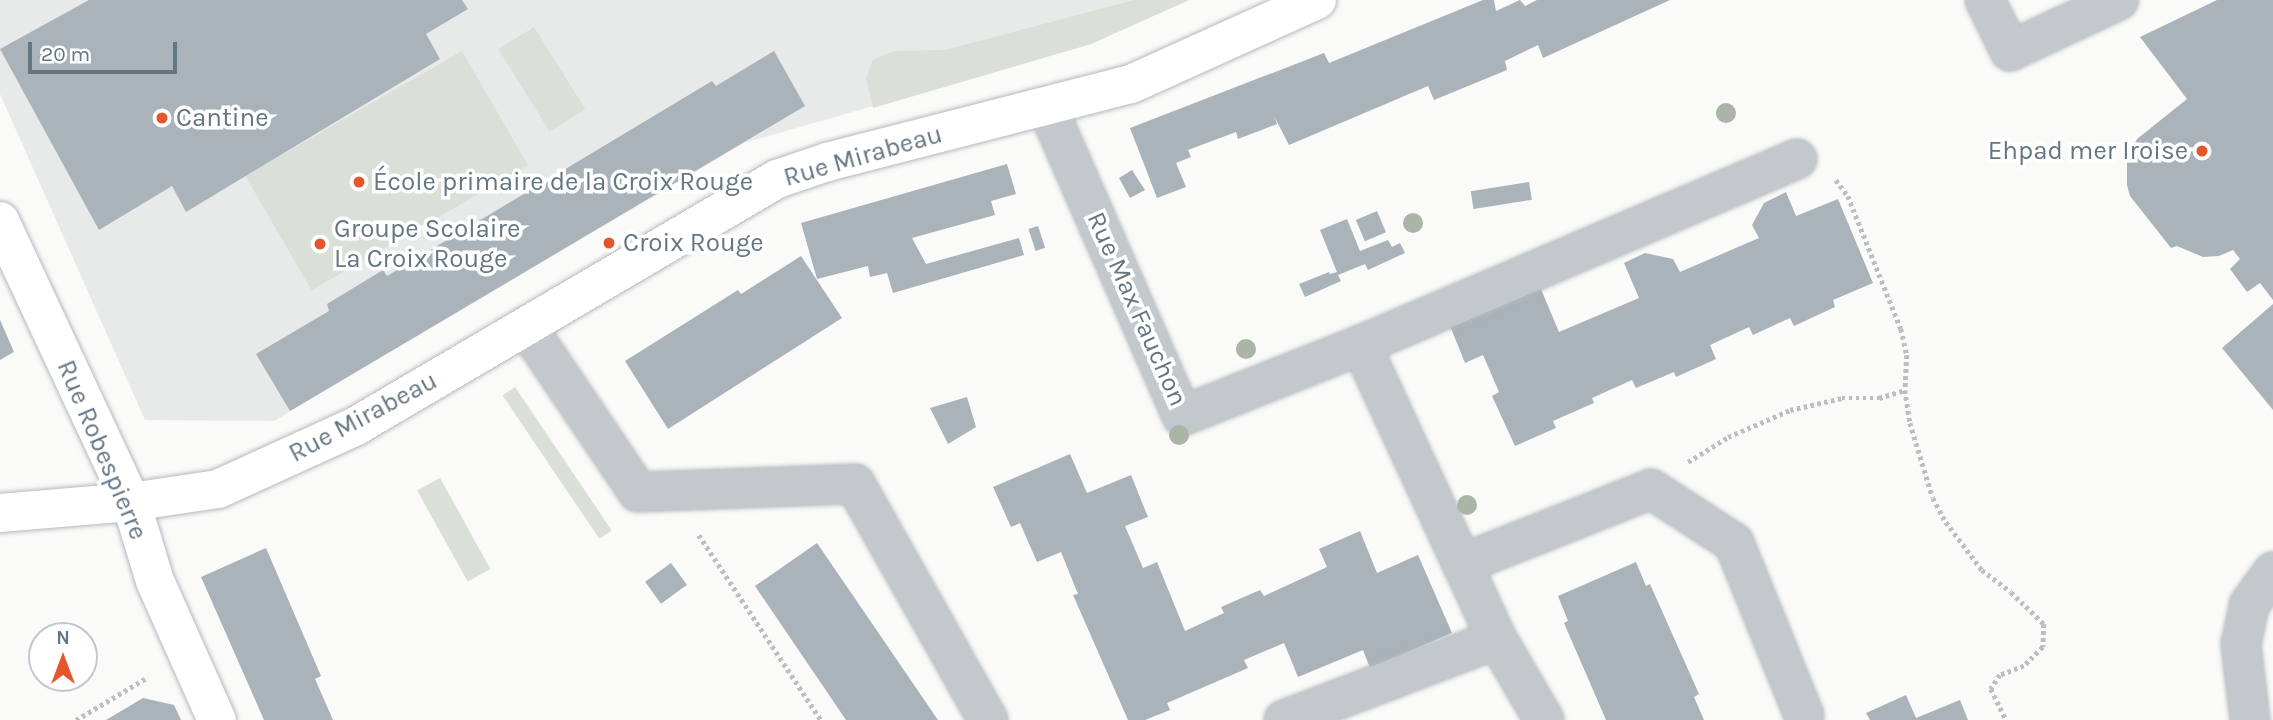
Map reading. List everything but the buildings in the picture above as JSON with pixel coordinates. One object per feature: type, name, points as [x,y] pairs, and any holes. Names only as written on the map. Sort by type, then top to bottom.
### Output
[{"type":"street","name":"Rue Mirabeau","points":[[0,513],[131,502],[218,489],[356,426],[776,179],[827,162],[1131,84],[1317,0]]},
{"type":"street","points":[[1985,0],[2010,51],[2119,0]]},
{"type":"street","name":"Rue Max Fauchon","points":[[1047,107],[1182,416],[1361,345],[1797,159]]},
{"type":"street","name":"Rue Robespierre","points":[[0,221],[131,502],[155,581],[217,720]]},
{"type":"street","points":[[526,326],[638,492],[855,484],[988,720]]},
{"type":"street","points":[[1361,345],[1497,639],[1544,720]]},
{"type":"street","points":[[1462,564],[1651,489],[1734,543],[1804,715]]},
{"type":"street","points":[[2250,720],[2241,644],[2249,605],[2273,572]]},
{"type":"street","points":[[1283,720],[1497,639]]},
{"type":"path","points":[[1797,159],[1825,166],[1848,196],[1901,329],[1907,355],[1905,390],[1920,463],[1946,522],[1982,570],[2011,592],[2044,624],[2043,646],[2024,666],[2000,675],[1991,690],[2006,720]]},
{"type":"path","points":[[1651,489],[1700,453],[1790,410],[1842,398],[1879,398],[1905,390]]},
{"type":"path","points":[[669,491],[821,720]]},
{"type":"path","points":[[76,720],[188,654]]},
{"type":"shaded area","name":"Groupe Scolaire La Croix Rouge","points":[[0,0],[1189,0],[1091,44],[744,143],[274,421],[145,420],[0,94]]},
{"type":"shaded area","points":[[1134,0],[1189,0],[1091,44],[873,108],[866,78],[873,60],[894,51],[945,50]]},
{"type":"shaded area","points":[[534,27],[585,109],[550,132],[498,49]]},
{"type":"shaded area","points":[[462,51],[528,165],[311,290],[245,176]]},
{"type":"shaded area","points":[[515,387],[612,530],[599,539],[503,395]]},
{"type":"shaded area","points":[[440,478],[490,569],[468,582],[417,491]]},
{"type":"place","name":"Cantine","points":[[162,118]]},
{"type":"place","name":"Ehpad mer Iroise","points":[[2202,151]]},
{"type":"place","name":"École primaire de la Croix Rouge","points":[[359,182]]},
{"type":"place","name":"Croix Rouge","points":[[609,243]]},
{"type":"place","name":"Groupe Scolaire La Croix Rouge","points":[[320,244]]}]
